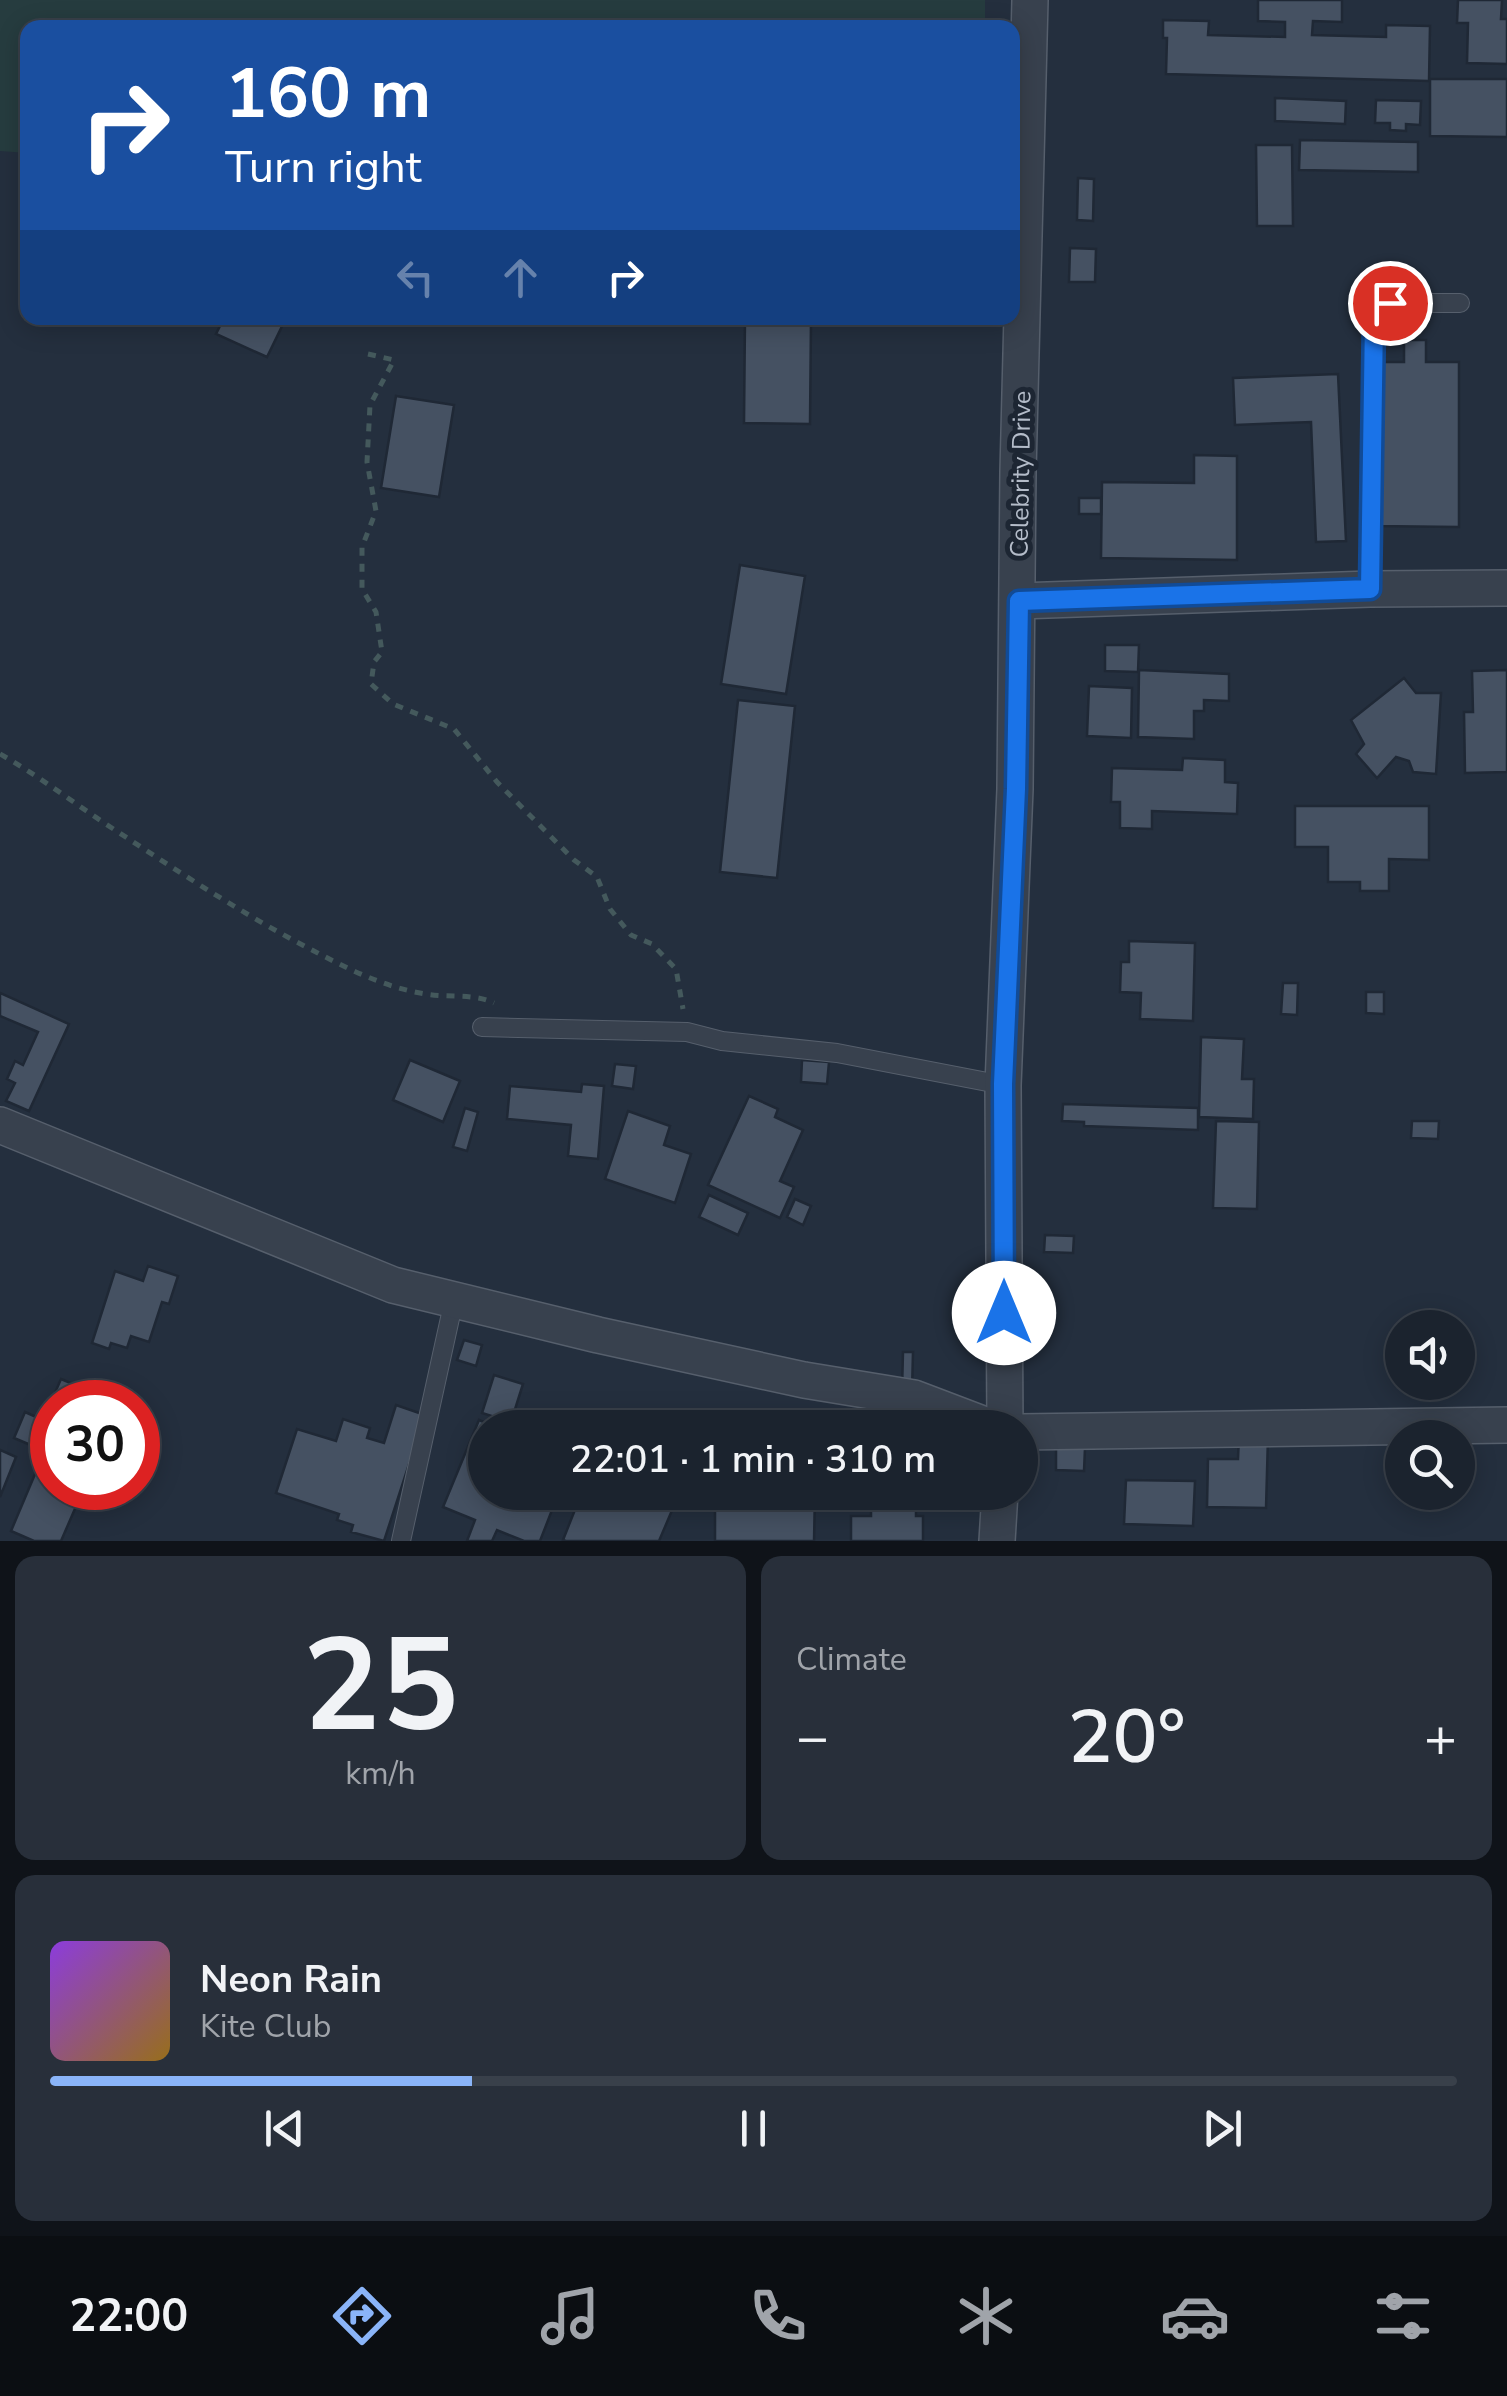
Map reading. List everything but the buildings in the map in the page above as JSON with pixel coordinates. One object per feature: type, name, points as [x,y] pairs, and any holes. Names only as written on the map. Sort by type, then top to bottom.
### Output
[{"type":"street","name":"Celebrity Drive","points":[[1005,1410],[1003,1084],[1016,789],[1018,472],[1030,0]]},
{"type":"street","points":[[1019,601],[1507,588]]},
{"type":"street","points":[[0,1125],[392,1285],[804,1380],[914,1398],[946,1410]]},
{"type":"street","points":[[1038,1432],[1507,1425]]},
{"type":"street","points":[[997,1541],[999,1510]]},
{"type":"lane","points":[[1370,589],[1374,319],[1390,303],[1460,303]]},
{"type":"lane","points":[[482,1027],[687,1032],[722,1041],[837,1052],[1003,1084]]},
{"type":"lane","points":[[401,1541],[454,1300]]},
{"type":"path","points":[[368,354],[394,360],[370,404],[368,462],[376,511],[362,546],[362,590],[376,612],[382,652],[374,662],[371,684],[394,704],[454,729],[498,782],[574,860],[597,877],[610,909],[631,935],[652,944],[676,969],[687,1032]]},
{"type":"path","points":[[0,754],[42,777],[112,828],[240,910],[312,950],[378,982],[426,994],[483,998],[499,1005]]},
{"type":"green space","points":[[0,0],[985,0],[985,20],[20,20],[20,152],[0,151]]},
{"type":"route","points":[[1004,1313],[1003,1084],[1016,789],[1019,601],[1370,589],[1374,319],[1390,303]]}]
